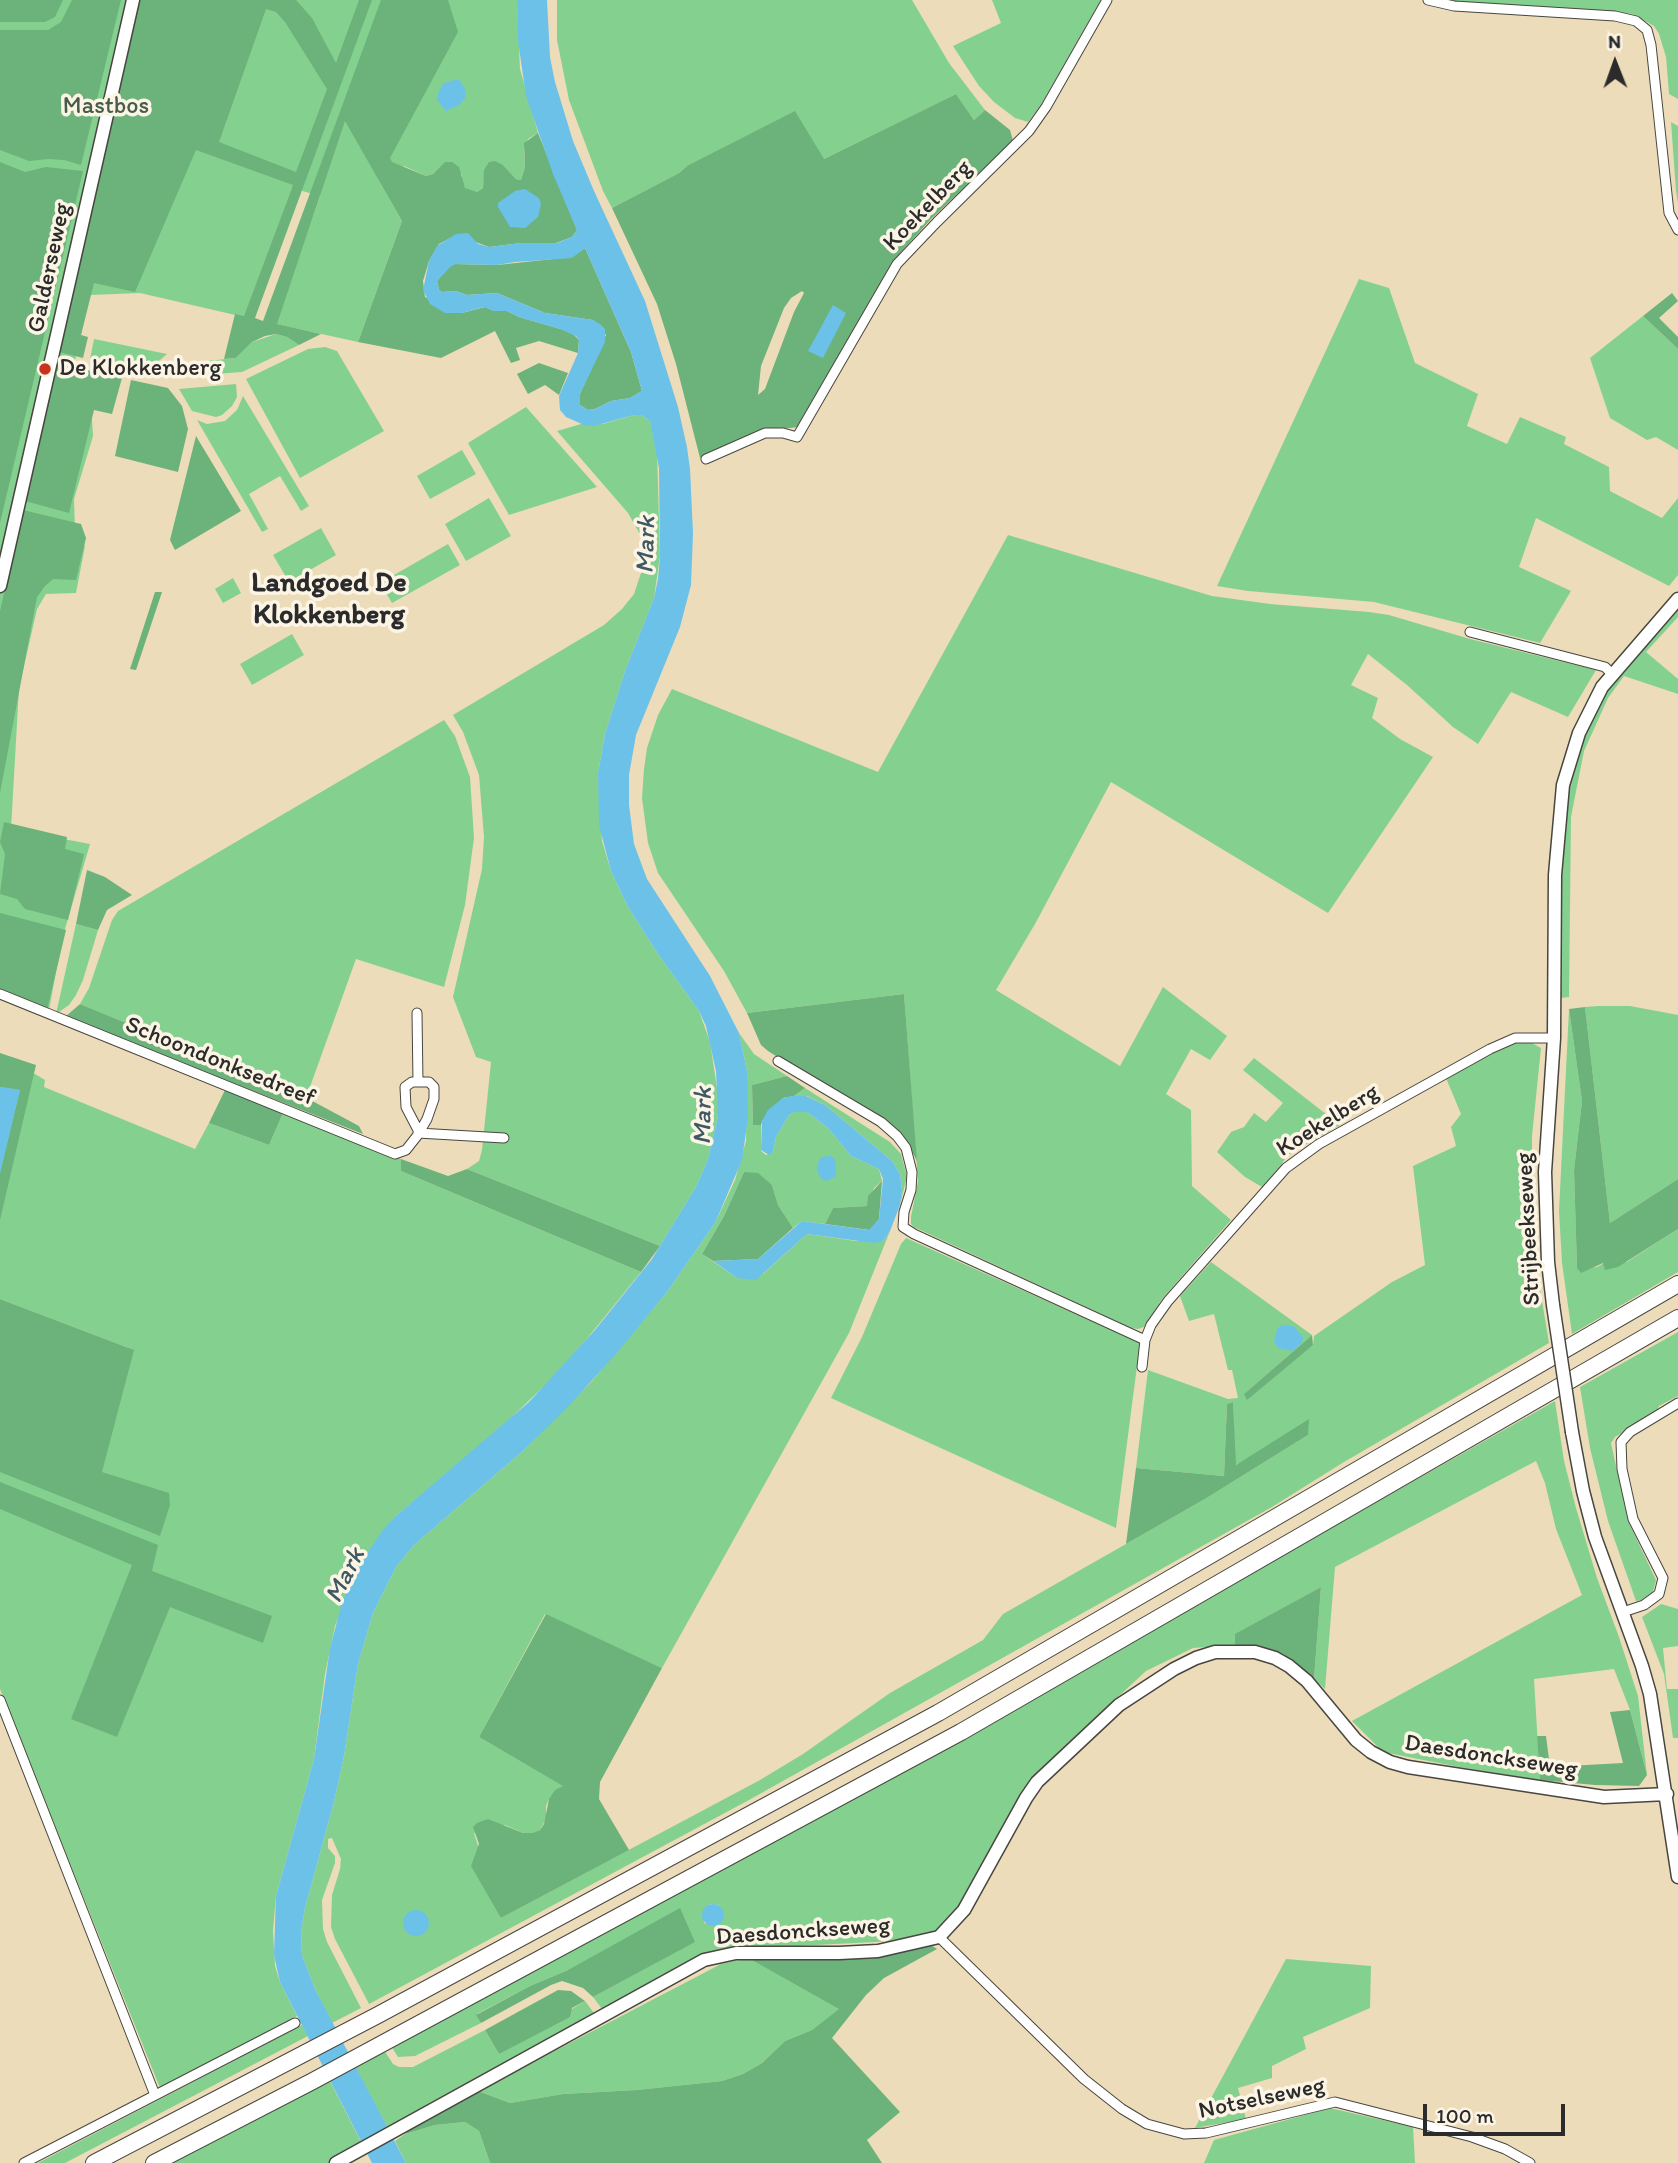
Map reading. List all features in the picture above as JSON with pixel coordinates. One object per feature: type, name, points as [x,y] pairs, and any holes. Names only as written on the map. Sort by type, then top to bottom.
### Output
[{"type":"highway","points":[[94,2163],[378,2015],[938,1713],[1678,1284]]},
{"type":"highway","points":[[154,2163],[312,2082],[961,1731],[1678,1318]]},
{"type":"street","name":"Galderseweg","points":[[0,586],[133,0]]},
{"type":"street","name":"Koekelberg","points":[[706,459],[765,433],[783,433],[797,437],[897,264],[1029,131],[1046,107],[1107,0]]},
{"type":"street","points":[[1428,0],[1454,6],[1615,16],[1636,21],[1647,30],[1651,45],[1669,213],[1678,230]]},
{"type":"street","name":"Strijbeekseweg","points":[[1678,599],[1612,674],[1593,701],[1578,733],[1563,785],[1555,875],[1554,1038],[1545,1172],[1548,1262],[1553,1305],[1583,1492],[1595,1537],[1650,1694],[1678,1877]]},
{"type":"street","points":[[1469,632],[1605,667],[1612,674]]},
{"type":"street","name":"Schoondonksedreef","points":[[0,995],[395,1154],[406,1150],[419,1133],[432,1108],[432,1083],[418,1082]]},
{"type":"street","points":[[417,1013],[418,1082],[408,1083],[404,1094],[406,1107],[419,1133],[505,1138]]},
{"type":"street","name":"Koekelberg","points":[[1142,1367],[1151,1325],[1199,1264],[1286,1168],[1304,1154],[1490,1049],[1516,1038],[1554,1038]]},
{"type":"street","points":[[778,1061],[881,1122],[897,1136],[906,1148],[912,1172],[903,1227],[1146,1340]]},
{"type":"street","points":[[1623,1612],[1644,1605],[1659,1594],[1663,1578],[1633,1519],[1625,1487],[1621,1442],[1630,1432],[1678,1403]]},
{"type":"street","name":"Daesdonckseweg","points":[[336,2163],[704,1960],[736,1953],[878,1951],[939,1937],[964,1910],[1037,1782],[1119,1705],[1174,1669],[1215,1652],[1255,1652],[1289,1666],[1307,1681],[1356,1740],[1390,1762],[1604,1797],[1667,1794]]},
{"type":"street","points":[[0,1700],[155,2095]]},
{"type":"street","name":"Notselseweg","points":[[939,1937],[1084,2079],[1122,2109],[1147,2124],[1184,2134],[1206,2133],[1335,2102],[1472,2137],[1505,2148],[1530,2163]]},
{"type":"street","points":[[24,2163],[295,2022]]},
{"type":"green space","name":"Mastbos","points":[[0,0],[517,0],[520,69],[538,133],[528,139],[524,148],[525,167],[521,180],[516,179],[503,165],[483,181],[483,188],[477,192],[470,191],[462,183],[462,175],[445,163],[433,174],[426,176],[404,166],[380,182],[402,221],[358,342],[276,324],[320,196],[292,188],[244,317],[140,293],[90,295],[72,373],[92,420],[93,436],[74,499],[75,530],[85,546],[76,593],[46,594],[37,609],[19,688],[11,829],[90,844],[62,939],[49,1010],[0,995]]},
{"type":"green space","points":[[0,0],[63,0],[55,17],[45,22],[0,22]]},
{"type":"green space","points":[[72,0],[121,0],[81,165],[64,160],[29,161],[0,150],[0,30],[48,30],[61,22]]},
{"type":"green space","points":[[139,0],[296,0],[312,18],[336,63],[359,0],[372,0],[255,318],[263,321],[381,0],[448,0],[458,32],[390,158],[392,162],[426,176],[433,174],[445,162],[452,162],[459,167],[465,188],[477,192],[483,188],[484,170],[489,162],[495,161],[503,165],[516,179],[521,180],[525,167],[524,143],[538,133],[577,230],[572,237],[556,243],[489,247],[456,235],[439,244],[429,261],[423,281],[425,297],[462,313],[485,307],[494,311],[507,311],[571,332],[579,340],[578,353],[539,341],[516,348],[520,360],[511,363],[495,331],[441,358],[358,342],[402,221],[345,121],[277,324],[321,334],[299,345],[276,334],[265,336],[252,342],[236,358],[224,359],[235,314],[244,316],[293,185],[196,150],[135,292],[94,283],[81,335],[88,337],[83,358],[59,352]],"holes":[[[266,9],[276,12],[327,89],[296,172],[219,142]]]},
{"type":"green space","points":[[557,0],[912,0],[949,63],[985,110],[974,120],[956,94],[824,159],[687,166],[679,173],[612,208],[569,100],[557,40]]},
{"type":"green space","points":[[992,0],[1101,0],[1042,103],[1028,122],[1015,118],[994,102],[979,86],[953,46],[1001,23]]},
{"type":"green space","points":[[1453,0],[1678,0],[1678,99],[1669,94],[1666,57],[1659,34],[1654,26],[1632,14]]},
{"type":"green space","points":[[956,94],[974,120],[985,110],[1010,130],[1013,141],[931,219],[900,253],[799,427],[770,430],[736,441],[700,458],[676,364],[657,304],[612,208],[795,111],[824,159]],"holes":[[[802,291],[804,293],[794,312],[765,389],[758,395],[761,366],[784,308],[791,298]]]},
{"type":"green space","points":[[1671,122],[1678,126],[1678,203],[1676,191]]},
{"type":"green space","points":[[0,162],[25,172],[46,167],[83,171],[0,523]]},
{"type":"green space","points":[[585,248],[631,352],[642,391],[630,398],[611,401],[588,410],[580,405],[580,394],[606,335],[593,320],[545,313],[497,293],[467,295],[456,291],[442,292],[437,281],[455,264],[497,265],[572,257]]},
{"type":"green space","points":[[1359,279],[1389,288],[1415,363],[1478,394],[1467,426],[1507,444],[1520,417],[1566,437],[1564,444],[1609,467],[1610,491],[1662,518],[1678,498],[1678,575],[1669,586],[1536,518],[1519,567],[1571,591],[1540,643],[1374,602],[1217,586]]},
{"type":"green space","points":[[1672,293],[1678,301],[1659,318],[1678,337],[1678,349],[1643,316]]},
{"type":"green space","points":[[1643,316],[1678,349],[1678,450],[1656,437],[1647,440],[1610,418],[1590,358]]},
{"type":"green space","points":[[276,334],[299,345],[242,372],[175,377],[161,375],[179,364],[236,358],[252,342]]},
{"type":"green space","points":[[94,339],[167,354],[146,372],[90,359]]},
{"type":"green space","points":[[325,347],[337,351],[384,431],[300,478],[246,379],[308,349]]},
{"type":"green space","points":[[56,363],[122,378],[112,414],[94,410],[69,513],[25,501]]},
{"type":"green space","points":[[539,363],[568,373],[559,395],[545,385],[528,394],[517,374]]},
{"type":"green space","points":[[131,380],[168,388],[182,406],[188,429],[178,472],[115,456]]},
{"type":"green space","points":[[236,384],[237,397],[232,406],[216,417],[192,411],[179,389]]},
{"type":"green space","points":[[243,396],[309,506],[301,511],[280,476],[249,494],[268,529],[262,532],[197,420],[207,424],[225,421],[237,410]]},
{"type":"green space","points":[[526,407],[597,487],[509,515],[468,443]]},
{"type":"green space","points":[[641,415],[650,421],[657,449],[660,556],[654,598],[625,671],[605,734],[598,773],[602,841],[611,871],[628,907],[699,1011],[710,1042],[718,1095],[718,1116],[708,1159],[697,1185],[660,1246],[467,1169],[479,1161],[482,1150],[491,1062],[476,1057],[453,997],[482,869],[484,837],[479,775],[463,732],[453,715],[604,625],[634,594],[641,573],[641,536],[628,513],[557,431],[581,424],[603,424]]},
{"type":"green space","points":[[196,436],[241,511],[175,550],[170,540]]},
{"type":"green space","points":[[462,450],[476,474],[430,499],[417,476]]},
{"type":"green space","points":[[489,498],[511,536],[466,561],[445,524]]},
{"type":"green space","points":[[23,510],[81,524],[86,538],[76,580],[53,579],[37,597],[0,793],[0,611]]},
{"type":"green space","points":[[321,528],[336,555],[289,582],[273,555]]},
{"type":"green space","points":[[1008,535],[1212,596],[1389,615],[1470,639],[1596,670],[1568,717],[1511,692],[1478,744],[1453,727],[1368,654],[1351,685],[1378,698],[1372,718],[1400,739],[1433,757],[1328,913],[1111,782],[1035,924],[996,990],[1120,1066],[1163,987],[1227,1036],[1210,1060],[1191,1049],[1166,1094],[1191,1110],[1192,1186],[1231,1220],[1162,1299],[1144,1327],[1138,1329],[914,1227],[911,1217],[918,1181],[904,994],[747,1013],[724,971],[658,873],[648,843],[642,798],[647,748],[658,715],[672,689],[878,772]]},
{"type":"green space","points":[[448,544],[460,565],[392,603],[380,583]]},
{"type":"green space","points":[[233,578],[241,593],[223,603],[215,589]]},
{"type":"green space","points":[[155,592],[162,592],[136,670],[130,669]]},
{"type":"green space","points":[[1678,609],[1678,617],[1646,652],[1678,679],[1678,694],[1624,676],[1608,698],[1584,751],[1571,817],[1569,997],[1561,998],[1561,867],[1569,784],[1577,755],[1602,696],[1629,660]]},
{"type":"green space","points":[[292,634],[304,655],[252,685],[240,664]]},
{"type":"green space","points":[[444,720],[455,736],[470,777],[474,838],[465,905],[444,987],[356,959],[306,1098],[80,1004],[89,988],[112,920],[118,911]]},
{"type":"green space","points":[[4,822],[67,837],[65,849],[84,854],[68,920],[25,909],[17,899],[0,894],[5,854],[0,842]]},
{"type":"green space","points":[[87,870],[105,877],[132,895],[107,910],[98,930],[76,924]]},
{"type":"green space","points":[[0,913],[66,930],[47,1010],[0,990]]},
{"type":"green space","points":[[76,924],[98,930],[76,995],[69,1005],[56,1014]]},
{"type":"green space","points":[[904,994],[917,1161],[907,1142],[899,1134],[761,1045],[747,1013]]},
{"type":"green space","points":[[80,1004],[303,1096],[359,1126],[363,1134],[65,1017]]},
{"type":"green space","points":[[1630,1006],[1678,1015],[1678,1179],[1610,1223],[1585,1007]]},
{"type":"green space","points":[[1585,1007],[1610,1223],[1678,1179],[1678,1229],[1618,1267],[1605,1270],[1603,1263],[1581,1273],[1577,1268],[1574,1170],[1582,1101],[1569,1009]]},
{"type":"green space","points":[[1569,1009],[1582,1101],[1574,1170],[1577,1268],[1627,1262],[1678,1229],[1678,1272],[1572,1334],[1562,1263],[1559,1211]]},
{"type":"green space","points":[[739,1033],[754,1054],[787,1076],[752,1085],[753,1124],[761,1125],[761,1151],[766,1155],[773,1152],[776,1137],[789,1115],[807,1112],[828,1128],[851,1156],[879,1169],[882,1181],[874,1188],[867,1206],[833,1208],[825,1224],[802,1221],[793,1228],[778,1205],[772,1185],[744,1172],[724,1216],[702,1254],[737,1278],[763,1274],[807,1234],[856,1241],[883,1241],[890,1231],[849,1333],[662,1668],[545,1614],[479,1737],[564,1786],[549,1799],[546,1819],[540,1830],[523,1833],[505,1825],[474,1833],[501,1918],[760,1780],[803,1754],[890,1693],[983,1640],[1003,1614],[1205,1499],[1308,1435],[1235,1465],[1233,1402],[1227,1404],[1224,1476],[1136,1468],[1148,1370],[1228,1399],[1238,1398],[1214,1314],[1189,1321],[1180,1296],[1211,1262],[1312,1335],[1244,1394],[1313,1345],[1314,1336],[1392,1282],[1425,1265],[1413,1166],[1456,1146],[1451,1127],[1461,1114],[1446,1078],[1508,1045],[1519,1042],[1530,1042],[1541,1048],[1532,1136],[1532,1207],[1537,1271],[1549,1343],[1272,1507],[749,1800],[369,2004],[331,1927],[332,1895],[341,1859],[332,1838],[328,1839],[328,1848],[335,1856],[335,1863],[322,1900],[323,1929],[361,2008],[332,2023],[302,1955],[301,1932],[334,1802],[358,1664],[373,1613],[396,1567],[414,1545],[524,1450],[592,1381],[667,1292],[715,1223],[735,1180],[746,1141],[747,1071]]},
{"type":"green space","points":[[0,1053],[45,1080],[44,1087],[195,1149],[209,1123],[269,1145],[283,1113],[401,1159],[401,1171],[641,1272],[564,1367],[493,1435],[397,1515],[361,1562],[335,1626],[325,1674],[314,1759],[276,1896],[273,1931],[275,1966],[297,2016],[160,2088],[0,1689],[0,1305],[134,1350],[0,1299]]},
{"type":"green space","points":[[0,1053],[36,1065],[0,1220],[0,1173],[20,1090],[0,1087]]},
{"type":"green space","points":[[1254,1058],[1340,1125],[1286,1156],[1280,1168],[1262,1187],[1245,1177],[1217,1152],[1231,1132],[1244,1127],[1254,1113],[1266,1122],[1283,1103],[1243,1070]]},
{"type":"green space","points":[[787,1076],[805,1088],[794,1096],[783,1098],[761,1125],[753,1125],[752,1085]]},
{"type":"green space","points":[[805,1088],[890,1142],[901,1154],[907,1176],[900,1205],[900,1174],[892,1161],[825,1105],[807,1096],[794,1096]]},
{"type":"green space","points":[[225,1090],[283,1113],[269,1145],[209,1123]]},
{"type":"green space","points":[[401,1159],[448,1176],[467,1169],[660,1246],[641,1272],[401,1171]]},
{"type":"green space","points":[[744,1172],[758,1173],[772,1185],[778,1205],[793,1228],[758,1259],[713,1261],[702,1254],[724,1216]]},
{"type":"green space","points":[[882,1181],[879,1219],[870,1230],[825,1224],[833,1208],[867,1206],[868,1196]]},
{"type":"green space","points":[[906,1238],[1140,1343],[1116,1528],[831,1398],[862,1337],[901,1244]]},
{"type":"green space","points":[[0,1299],[134,1350],[102,1472],[169,1493],[170,1505],[160,1536],[0,1472]]},
{"type":"green space","points":[[1678,1332],[1678,1396],[1659,1406],[1656,1413],[1615,1437],[1611,1443],[1628,1521],[1656,1580],[1653,1592],[1643,1600],[1636,1601],[1608,1521],[1590,1448],[1580,1387]]},
{"type":"green space","points":[[1312,1335],[1313,1345],[1247,1400],[1244,1394]]},
{"type":"green space","points":[[1555,1401],[1564,1461],[1576,1508],[1638,1696],[1647,1775],[1630,1710],[1614,1669],[1534,1679],[1540,1780],[1383,1752],[1352,1721],[1582,1595],[1556,1529],[1545,1483],[1536,1461],[1335,1567],[1325,1689],[1314,1679],[1321,1587],[1236,1634],[1235,1645],[1193,1648],[1146,1671],[1069,1742],[1031,1784],[989,1852],[967,1896],[943,1929],[920,1938],[756,1948],[694,1960],[602,2009],[593,1997],[694,1942],[568,1970],[530,1986],[477,2014],[481,2023],[415,2056],[398,2057],[391,2046],[992,1720]],"holes":[[[710,1904],[719,1905],[715,1926],[704,1923],[705,1908]]]},
{"type":"green space","points":[[1233,1402],[1236,1465],[1309,1419],[1308,1435],[1126,1544],[1136,1468],[1224,1476],[1227,1404]]},
{"type":"green space","points":[[0,1482],[158,1545],[152,1571],[272,1616],[263,1643],[170,1607],[117,1737],[71,1719],[132,1565],[0,1509]]},
{"type":"green space","points":[[1321,1587],[1314,1679],[1283,1654],[1265,1648],[1235,1645],[1235,1634]]},
{"type":"green space","points":[[1661,1604],[1678,1609],[1678,1646],[1663,1648],[1667,1689],[1678,1689],[1678,1738],[1673,1738],[1664,1674],[1642,1617]]},
{"type":"green space","points":[[546,1614],[662,1668],[600,1782],[599,1799],[629,1850],[501,1918],[471,1866],[479,1844],[473,1827],[488,1819],[523,1833],[540,1830],[544,1824],[549,1799],[555,1790],[563,1786],[479,1737]]},
{"type":"green space","points":[[1630,1710],[1647,1775],[1639,1786],[1540,1780],[1537,1736],[1546,1736],[1550,1767],[1623,1763],[1610,1712]]},
{"type":"green space","points":[[680,1908],[695,1942],[593,1997],[583,1988],[562,1981],[481,2023],[476,2015],[530,1986],[568,1970]]},
{"type":"green space","points":[[931,1945],[937,1949],[884,1978],[866,1995],[832,2038],[900,2112],[867,2140],[882,2163],[490,2163],[479,2131],[465,2122],[435,2125],[405,2134],[416,2124],[478,2091],[510,2103],[563,2094],[722,2081],[743,2074],[762,2063],[785,2041],[812,2030],[839,2009],[748,1958]]},
{"type":"green space","points":[[748,1958],[840,2009],[812,2030],[785,2041],[762,2063],[743,2074],[722,2081],[563,2094],[510,2103],[478,2091],[721,1964]]},
{"type":"green space","points":[[1286,1959],[1371,1966],[1370,2008],[1303,2037],[1306,2049],[1272,2066],[1272,2078],[1238,2088],[1246,2119],[1195,2128]]},
{"type":"green space","points":[[558,1990],[571,1991],[585,2001],[572,2008],[570,2017],[499,2054],[485,2030]]},
{"type":"green space","points":[[585,2001],[594,2013],[388,2129],[354,2065],[384,2050],[393,2064],[413,2067],[485,2030],[499,2054]]},
{"type":"green space","points":[[302,2025],[308,2036],[65,2163],[38,2163]]},
{"type":"green space","points":[[329,2079],[362,2144],[330,2163],[168,2163]]},
{"type":"green space","points":[[1330,2108],[1413,2127],[1415,2163],[1204,2163],[1214,2140]]},
{"type":"green space","points":[[465,2122],[479,2131],[490,2163],[406,2163],[395,2141],[405,2134],[435,2125]]},
{"type":"water","points":[[517,0],[547,0],[550,57],[573,141],[645,301],[678,407],[687,447],[693,533],[691,585],[680,627],[636,735],[629,775],[629,805],[634,844],[647,879],[710,976],[739,1033],[747,1071],[748,1118],[742,1160],[715,1223],[667,1292],[566,1409],[524,1450],[414,1545],[396,1567],[373,1613],[358,1664],[334,1802],[301,1932],[302,1955],[315,1989],[406,2163],[372,2163],[280,1982],[274,1955],[276,1896],[314,1759],[330,1648],[342,1603],[361,1562],[383,1530],[529,1402],[595,1330],[652,1259],[697,1185],[708,1159],[718,1116],[716,1071],[706,1026],[699,1011],[628,907],[611,871],[599,825],[598,773],[605,734],[625,671],[654,598],[658,579],[659,468],[650,421],[641,415],[634,415],[594,426],[584,425],[566,417],[560,410],[559,396],[578,353],[579,340],[576,336],[507,311],[494,311],[484,307],[462,313],[445,313],[430,304],[423,290],[429,261],[437,246],[456,234],[468,233],[478,244],[489,247],[521,243],[557,243],[572,237],[577,230],[553,174],[526,96],[518,41]],"holes":[[[585,248],[631,352],[642,391],[630,398],[611,401],[588,410],[580,405],[580,394],[605,342],[605,329],[600,324],[593,320],[545,313],[497,293],[467,295],[456,291],[442,292],[437,281],[455,264],[497,265],[572,258]]]},
{"type":"water","points":[[459,79],[466,91],[465,98],[459,105],[446,111],[437,100],[439,91],[444,83]]},
{"type":"water","points":[[525,189],[539,198],[541,204],[538,217],[525,228],[510,227],[498,203],[515,191]]},
{"type":"water","points":[[833,305],[846,313],[823,358],[808,351]]},
{"type":"water","points":[[0,1088],[20,1090],[0,1173]]},
{"type":"water","points":[[806,1096],[825,1105],[892,1161],[900,1174],[900,1205],[883,1241],[874,1243],[807,1234],[756,1280],[737,1278],[713,1261],[758,1259],[802,1221],[869,1230],[879,1219],[883,1179],[879,1169],[851,1156],[828,1128],[807,1112],[789,1115],[776,1137],[773,1152],[769,1155],[761,1150],[762,1121],[768,1110],[783,1098]]},
{"type":"water","points":[[831,1156],[835,1159],[836,1176],[827,1181],[817,1172],[818,1163],[821,1157]]},
{"type":"water","points":[[1282,1325],[1293,1326],[1303,1337],[1302,1343],[1293,1351],[1278,1348],[1274,1342],[1277,1329]]},
{"type":"water","points":[[713,1904],[721,1907],[724,1915],[721,1923],[713,1926],[705,1923],[702,1915],[705,1907]]},
{"type":"water","points":[[416,1910],[425,1914],[429,1923],[425,1932],[416,1936],[407,1932],[403,1923],[407,1914]]},
{"type":"place","name":"De Klokkenberg","points":[[45,369]]},
{"type":"district","name":"Landgoed De Klokkenberg","points":[[329,600]]},
{"type":"water label","name":"Mark","points":[[647,545]]},
{"type":"water label","name":"Mark","points":[[704,1116]]},
{"type":"water label","name":"Mark","points":[[346,1576]]}]
